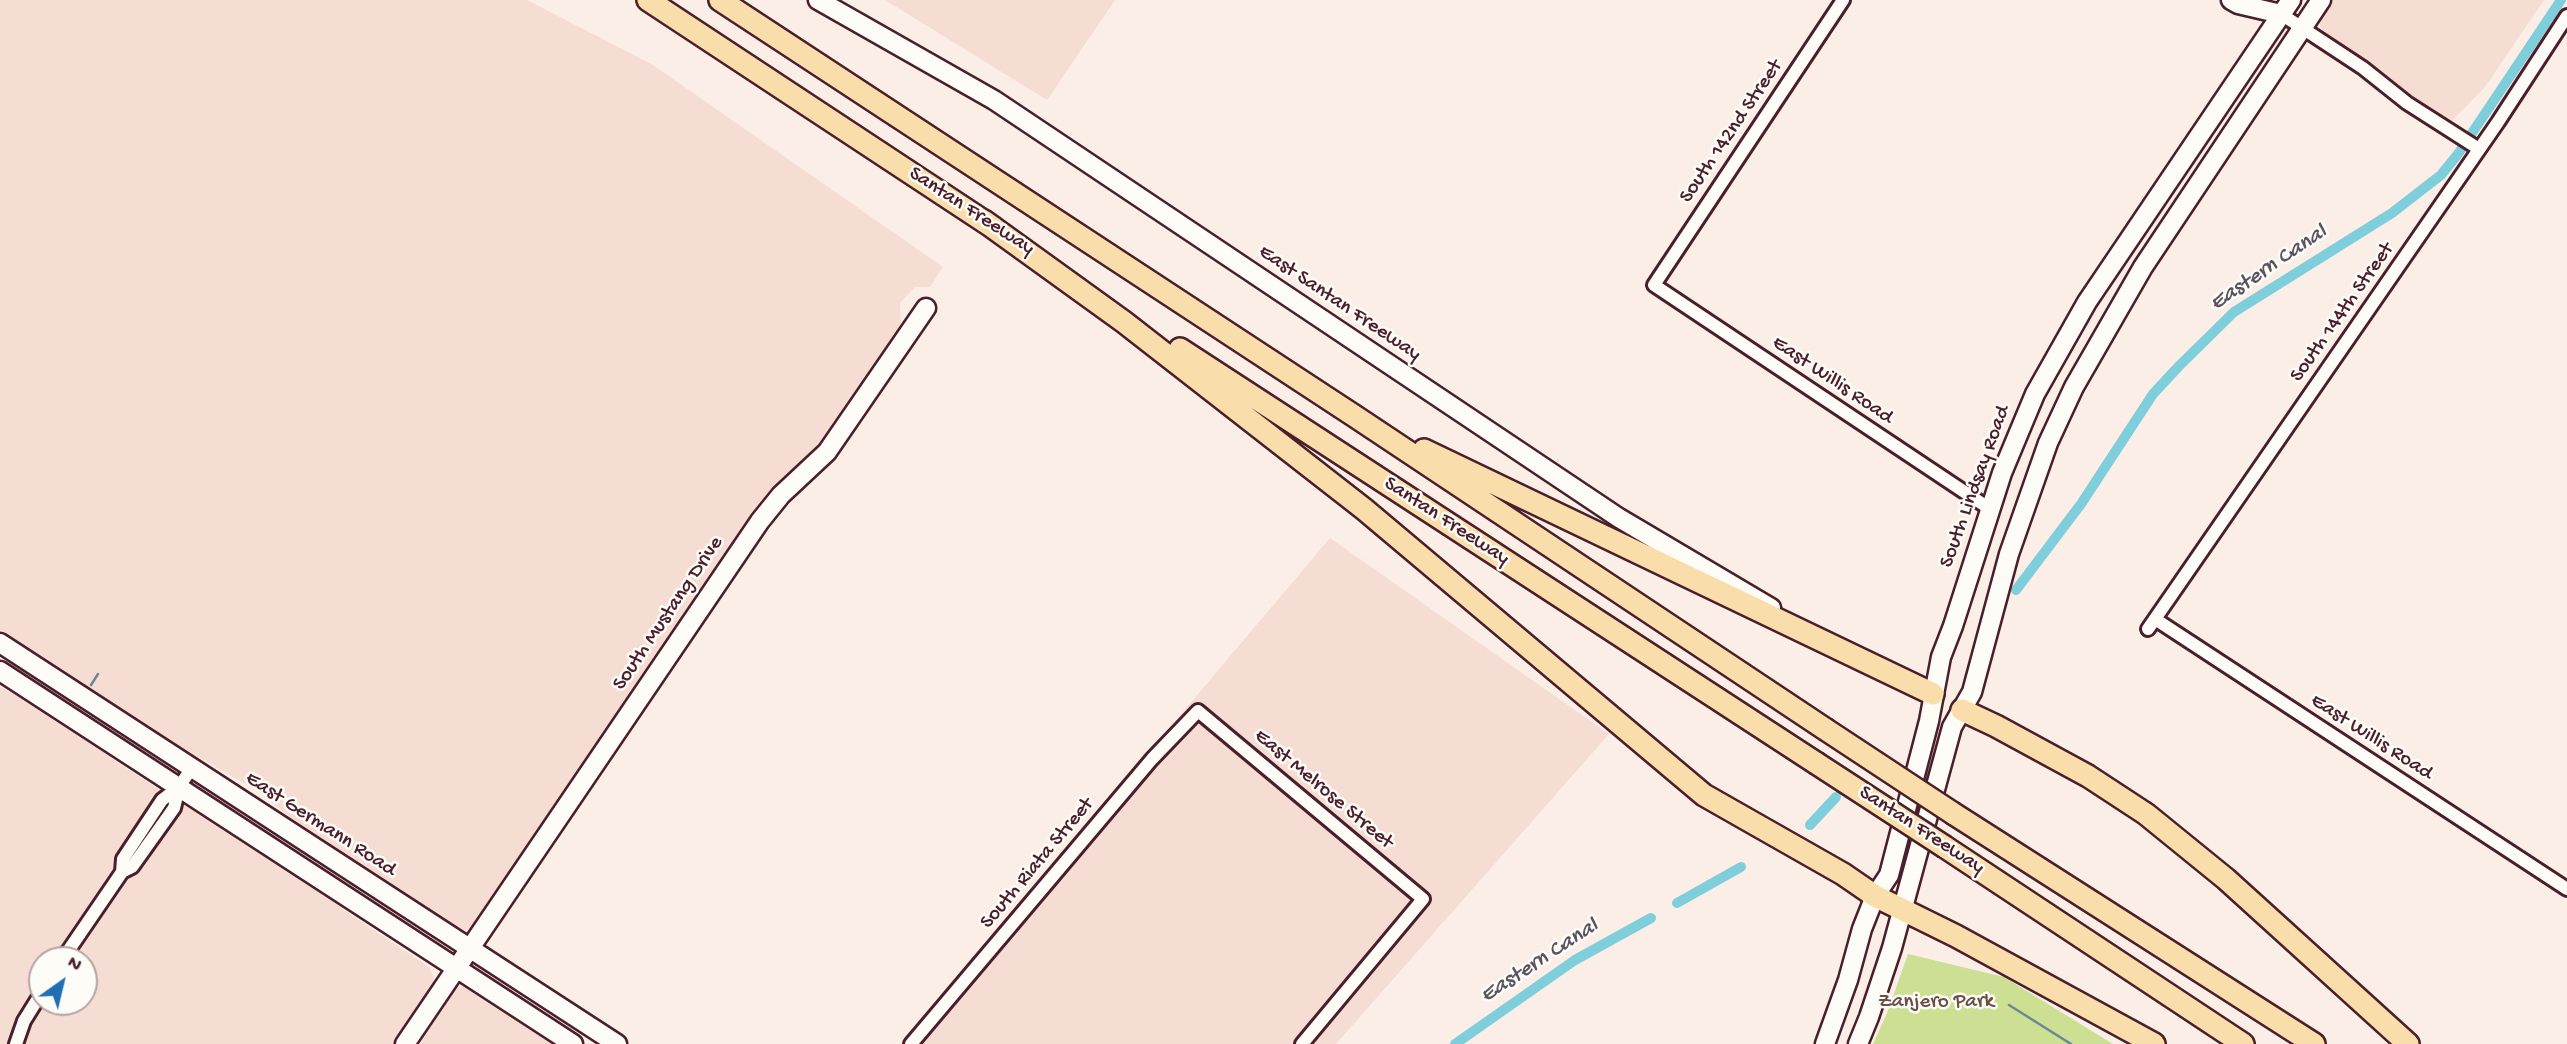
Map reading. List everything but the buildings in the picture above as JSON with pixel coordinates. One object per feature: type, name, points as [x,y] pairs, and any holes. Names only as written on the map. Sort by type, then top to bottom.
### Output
[{"type":"highway","points":[[631,0],[684,33],[741,62]]},
{"type":"highway","name":"Santan Freeway","points":[[648,0],[984,222],[1945,846],[2243,1044]]},
{"type":"highway","name":"Santan Freeway","points":[[720,0],[1356,417],[1954,814],[2314,1044]]},
{"type":"highway","points":[[726,0],[742,15]]},
{"type":"highway","points":[[984,222],[1124,321],[1364,509],[1692,786],[1716,803],[1843,874],[1875,896],[1956,936],[2154,1044]]},
{"type":"highway","points":[[1356,417],[1933,694]]},
{"type":"highway","points":[[1962,710],[2080,771],[2146,814],[2226,879],[2408,1044]]},
{"type":"main road","name":"East Santan Freeway","points":[[818,0],[994,100],[1608,510],[1834,646]]},
{"type":"main road","points":[[2231,0],[2238,4],[2286,7]]},
{"type":"main road","points":[[2260,0],[2286,7]]},
{"type":"main road","points":[[1858,1044],[1870,1017],[1903,910],[1952,727],[1972,692],[2008,554],[2048,443],[2074,387],[2143,267],[2321,0]]},
{"type":"main road","name":"South Lindsay Road","points":[[1825,1044],[1848,980],[1862,929],[1875,896],[1889,876],[1929,721],[1941,657],[2015,439],[2035,394],[2058,351],[2165,184],[2286,7]]},
{"type":"main road","name":"South Mustang Drive","points":[[405,1044],[760,521],[781,495],[827,452],[926,308]]},
{"type":"main road","name":"East Germann Road","points":[[0,643],[191,769],[462,957],[573,1044]]},
{"type":"main road","name":"East Germann Road","points":[[0,671],[179,787],[462,957],[617,1044]]},
{"type":"main road","points":[[1933,694],[1962,710]]},
{"type":"street","name":"South 142nd Street","points":[[1654,285],[1843,0]]},
{"type":"street","points":[[2286,7],[2302,28],[2363,68],[2407,103],[2476,147]]},
{"type":"street","name":"South 144th Street","points":[[2151,624],[2567,16]]},
{"type":"street","name":"East Willis Road","points":[[1654,285],[1990,509]]},
{"type":"street","name":"East Willis Road","points":[[2151,624],[2567,888]]},
{"type":"street","name":"East Melrose Street","points":[[1198,711],[1423,899],[1302,1044]]},
{"type":"street","name":"South Riata Street","points":[[911,1044],[1143,769],[1198,711]]},
{"type":"street","points":[[72,946],[122,872],[132,867],[174,808],[179,787],[191,769]]},
{"type":"street","points":[[16,1044],[28,1015]]},
{"type":"shaded area","points":[[0,0],[527,0],[653,65],[943,267],[930,287],[915,287],[900,303],[901,327],[827,437],[817,451],[758,507],[470,928],[465,930],[449,923],[294,821],[261,793],[179,746],[0,630]]},
{"type":"shaded area","points":[[885,0],[1115,0],[1047,100]]},
{"type":"shaded area","points":[[2334,0],[2544,0],[2485,87],[2450,123],[2326,36],[2320,21]]},
{"type":"shaded area","points":[[1330,538],[1609,734],[1336,1044],[902,1044]]},
{"type":"shaded area","points":[[0,687],[46,710],[117,762],[193,807],[317,888],[344,910],[429,967],[434,978],[433,985],[394,1044],[0,1044]]},
{"type":"shaded area","points":[[462,986],[472,988],[558,1044],[418,1044],[453,990]]},
{"type":"green space","name":"Zanjero Park","points":[[1908,954],[2004,977],[2113,1044],[1873,1044]]},
{"type":"waterway","name":"Eastern Canal","points":[[2016,590],[2081,504],[2153,394],[2234,312],[2392,213],[2441,175],[2458,154],[2561,0]]},
{"type":"waterway","points":[[91,685],[98,674]]},
{"type":"waterway","points":[[252,783],[257,776]]},
{"type":"waterway","name":"Eastern Canal","points":[[1810,825],[1836,797]]},
{"type":"waterway","name":"Eastern Canal","points":[[1677,903],[1741,867]]},
{"type":"waterway","name":"Eastern Canal","points":[[1455,1044],[1575,960],[1651,918]]},
{"type":"waterway","points":[[2009,1005],[2071,1044]]}]
